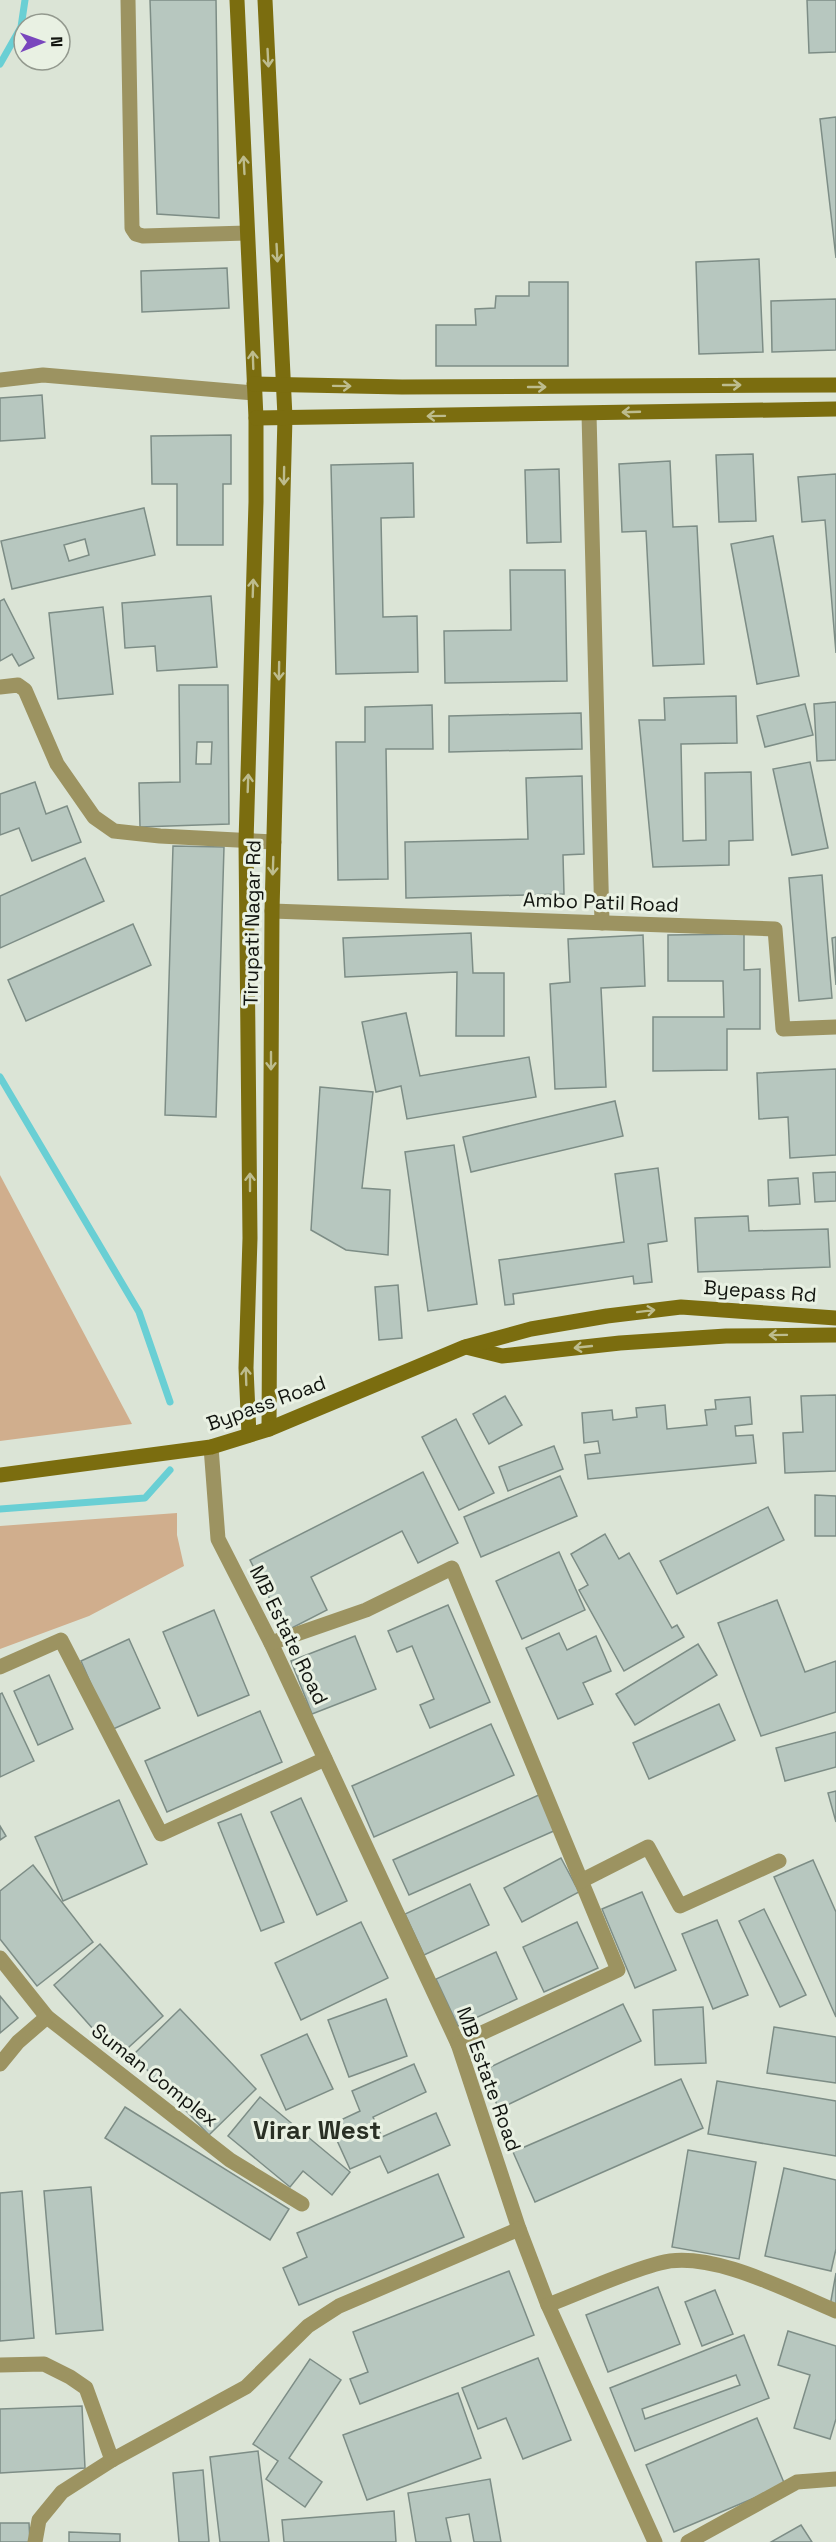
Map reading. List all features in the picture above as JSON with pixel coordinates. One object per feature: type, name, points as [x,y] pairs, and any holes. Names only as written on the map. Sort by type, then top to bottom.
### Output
[{"type":"street","points":[[128,0],[132,228],[136,234],[143,236],[247,233]]},
{"type":"street","points":[[237,0],[256,418],[256,502],[246,842],[250,1238],[246,1368],[249,1435]]},
{"type":"street","name":"Tirupati Nagar Rd","points":[[265,0],[285,417],[272,911],[269,1429]]},
{"type":"street","points":[[0,380],[43,375],[254,388],[284,385],[402,387],[836,385]]},
{"type":"street","points":[[669,385],[669,410]]},
{"type":"street","points":[[256,418],[836,409]]},
{"type":"street","points":[[589,414],[603,923]]},
{"type":"street","points":[[0,687],[18,685],[25,690],[57,764],[94,817],[114,831],[246,842],[274,842]]},
{"type":"street","name":"Ambo Patil Road","points":[[272,911],[775,929],[783,1029],[836,1027]]},
{"type":"street","name":"Byepass Rd","points":[[465,1347],[531,1329],[607,1316],[681,1307],[836,1318]]},
{"type":"street","points":[[465,1347],[502,1356],[620,1343],[726,1336],[836,1335]]},
{"type":"street","name":"Bypass Road","points":[[0,1475],[211,1447],[269,1429],[465,1347]]},
{"type":"street","name":"MB Estate Road","points":[[211,1447],[218,1539],[271,1643],[458,2044],[519,2229],[548,2305],[655,2542]]},
{"type":"street","points":[[271,1643],[366,1610],[452,1568],[618,1970],[458,2044]]},
{"type":"street","points":[[0,1667],[61,1640],[161,1834],[326,1759]]},
{"type":"street","points":[[581,1881],[648,1847],[680,1906],[778,1861]]},
{"type":"street","name":"Suman Complex","points":[[0,1958],[47,2017],[230,2160],[302,2204]]},
{"type":"street","points":[[0,2064],[18,2042],[47,2017]]},
{"type":"street","points":[[35,2542],[39,2520],[62,2492],[112,2460],[246,2387],[308,2326],[339,2306],[519,2229]]},
{"type":"street","points":[[548,2305],[662,2262],[698,2261],[725,2266],[836,2311]]},
{"type":"street","points":[[0,2365],[44,2364],[86,2388],[112,2460]]},
{"type":"street","points":[[688,2542],[797,2482],[836,2479]]},
{"type":"shaded area","points":[[0,1175],[132,1424],[0,1441]]},
{"type":"shaded area","points":[[177,1513],[177,1535],[184,1566],[89,1616],[0,1649],[0,1526]]},
{"type":"building","points":[[150,0],[216,0],[219,218],[157,214]]},
{"type":"building","points":[[807,0],[836,0],[836,52],[809,53]]},
{"type":"building","points":[[836,117],[836,258],[820,119]]},
{"type":"building","points":[[759,259],[763,352],[699,354],[696,262]]},
{"type":"building","points":[[227,268],[229,308],[142,312],[141,271]]},
{"type":"building","points":[[529,282],[568,282],[568,366],[436,366],[436,325],[476,325],[475,309],[495,308],[496,296],[529,296]]},
{"type":"building","points":[[836,299],[836,350],[772,352],[771,301]]},
{"type":"building","points":[[42,395],[45,438],[0,441],[0,398]]},
{"type":"building","points":[[231,435],[231,484],[223,484],[223,545],[177,545],[177,484],[152,484],[151,436]]},
{"type":"building","points":[[753,454],[756,521],[719,522],[716,455]]},
{"type":"building","points":[[670,461],[673,527],[697,526],[704,664],[653,666],[646,531],[622,532],[619,464]]},
{"type":"building","points":[[413,463],[414,517],[381,518],[383,617],[417,616],[418,672],[336,674],[331,465]]},
{"type":"building","points":[[559,469],[561,542],[527,543],[525,470]]},
{"type":"building","points":[[836,474],[836,653],[825,520],[802,522],[798,477]]},
{"type":"building","points":[[144,508],[155,555],[12,589],[1,541]],"holes":[[[85,539],[89,555],[69,561],[64,545]]]},
{"type":"building","points":[[773,536],[799,676],[757,684],[731,544]]},
{"type":"building","points":[[510,570],[565,570],[567,681],[445,683],[444,631],[511,630]]},
{"type":"building","points":[[211,596],[217,667],[157,671],[155,646],[125,648],[122,603]]},
{"type":"building","points":[[4,599],[34,658],[19,666],[12,654],[0,661],[0,601]]},
{"type":"building","points":[[103,607],[113,694],[58,699],[49,613]]},
{"type":"building","points":[[179,685],[228,685],[229,824],[140,827],[139,783],[180,782]],"holes":[[[197,742],[212,742],[211,764],[196,764]]]},
{"type":"building","points":[[736,696],[737,743],[681,744],[683,841],[706,840],[705,773],[751,772],[753,840],[729,841],[729,865],[653,867],[639,720],[665,720],[664,698]]},
{"type":"building","points":[[836,702],[836,760],[817,761],[814,704]]},
{"type":"building","points":[[805,704],[813,735],[765,747],[757,716]]},
{"type":"building","points":[[432,705],[433,749],[386,749],[388,879],[338,880],[336,742],[365,742],[365,707]]},
{"type":"building","points":[[581,713],[582,749],[449,752],[449,716]]},
{"type":"building","points":[[810,762],[828,848],[792,855],[773,769]]},
{"type":"building","points":[[582,776],[584,854],[563,855],[564,894],[406,898],[405,842],[528,839],[526,778]]},
{"type":"building","points":[[35,782],[46,814],[67,806],[81,842],[32,861],[19,828],[0,835],[0,794]]},
{"type":"building","points":[[173,846],[224,847],[216,1117],[165,1115]]},
{"type":"building","points":[[85,858],[104,901],[0,948],[0,896]]},
{"type":"building","points":[[822,875],[832,998],[799,1001],[789,878]]},
{"type":"building","points":[[133,924],[151,965],[26,1021],[8,980]]},
{"type":"building","points":[[471,933],[473,973],[504,973],[504,1036],[456,1036],[457,972],[345,977],[343,938]]},
{"type":"building","points":[[744,934],[744,970],[760,969],[760,1029],[727,1029],[727,1070],[653,1071],[653,1017],[724,1017],[723,981],[668,981],[668,935]]},
{"type":"building","points":[[643,935],[645,986],[601,988],[606,1087],[555,1089],[550,984],[570,982],[568,939]]},
{"type":"building","points":[[836,937],[836,985],[832,938]]},
{"type":"building","points":[[406,1013],[420,1076],[529,1057],[536,1097],[407,1119],[401,1086],[376,1092],[362,1022]]},
{"type":"building","points":[[836,1069],[836,1155],[790,1158],[788,1117],[759,1119],[757,1073]]},
{"type":"building","points":[[320,1087],[373,1092],[362,1188],[390,1190],[388,1255],[346,1250],[311,1230]]},
{"type":"building","points":[[615,1101],[623,1136],[471,1172],[463,1137]]},
{"type":"building","points":[[454,1145],[477,1304],[428,1311],[405,1152]]},
{"type":"building","points":[[658,1168],[667,1241],[648,1244],[652,1282],[634,1284],[633,1276],[513,1294],[514,1304],[505,1305],[499,1260],[624,1242],[615,1174]]},
{"type":"building","points":[[836,1172],[836,1201],[815,1202],[813,1173]]},
{"type":"building","points":[[798,1178],[800,1204],[769,1206],[768,1180]]},
{"type":"building","points":[[748,1216],[749,1231],[828,1229],[830,1267],[698,1272],[695,1218]]},
{"type":"building","points":[[398,1285],[402,1338],[379,1340],[375,1287]]},
{"type":"building","points":[[836,1395],[836,1471],[785,1473],[783,1433],[803,1432],[801,1396]]},
{"type":"building","points":[[505,1396],[522,1425],[489,1444],[473,1414]]},
{"type":"building","points":[[750,1397],[752,1424],[735,1426],[736,1436],[753,1435],[756,1463],[588,1479],[585,1455],[600,1453],[598,1441],[584,1443],[582,1413],[612,1410],[613,1420],[637,1417],[636,1408],[665,1405],[667,1429],[707,1425],[705,1410],[716,1409],[715,1400]]},
{"type":"building","points":[[456,1419],[494,1493],[459,1510],[422,1437]]},
{"type":"building","points":[[554,1446],[563,1469],[508,1491],[499,1467]]},
{"type":"building","points":[[423,1472],[458,1543],[418,1563],[402,1531],[311,1577],[327,1610],[286,1631],[250,1560]]},
{"type":"building","points":[[560,1476],[577,1516],[481,1557],[464,1517]]},
{"type":"building","points":[[815,1495],[836,1496],[836,1536],[815,1536]]},
{"type":"building","points":[[768,1507],[784,1540],[677,1594],[660,1561]]},
{"type":"building","points":[[605,1534],[619,1559],[629,1553],[672,1628],[677,1625],[684,1637],[624,1671],[579,1590],[588,1585],[571,1554]]},
{"type":"building","points":[[559,1552],[585,1610],[522,1639],[496,1581]]},
{"type":"building","points":[[777,1600],[805,1672],[836,1661],[836,1712],[761,1736],[718,1623]]},
{"type":"building","points":[[448,1605],[490,1702],[430,1728],[420,1705],[434,1699],[412,1646],[397,1652],[388,1631]]},
{"type":"building","points":[[214,1610],[249,1695],[198,1716],[163,1632]]},
{"type":"building","points":[[559,1633],[567,1650],[596,1636],[611,1671],[583,1683],[593,1704],[558,1719],[526,1648]]},
{"type":"building","points":[[355,1636],[376,1689],[312,1714],[291,1661]]},
{"type":"building","points":[[129,1639],[160,1708],[111,1730],[81,1661]]},
{"type":"building","points":[[698,1644],[717,1675],[635,1725],[616,1694]]},
{"type":"building","points":[[49,1675],[73,1729],[38,1745],[14,1691]]},
{"type":"building","points":[[2,1693],[34,1761],[0,1777],[0,1694]]},
{"type":"building","points":[[719,1704],[735,1740],[649,1779],[633,1743]]},
{"type":"building","points":[[260,1711],[282,1762],[167,1812],[145,1761]]},
{"type":"building","points":[[491,1724],[514,1775],[374,1837],[352,1786]]},
{"type":"building","points":[[836,1732],[836,1767],[785,1781],[776,1748]]},
{"type":"building","points":[[836,1791],[836,1822],[828,1793]]},
{"type":"building","points":[[541,1794],[556,1830],[409,1895],[393,1860]]},
{"type":"building","points":[[301,1798],[347,1901],[317,1915],[271,1812]]},
{"type":"building","points":[[119,1800],[147,1864],[63,1901],[35,1837]]},
{"type":"building","points":[[241,1814],[284,1922],[261,1931],[218,1823]]},
{"type":"building","points":[[0,1826],[6,1836],[0,1840]]},
{"type":"building","points":[[561,1858],[579,1892],[522,1922],[504,1888]]},
{"type":"building","points":[[813,1860],[836,1912],[836,2017],[774,1877]]},
{"type":"building","points":[[33,1865],[93,1942],[37,1986],[0,1939],[0,1891]]},
{"type":"building","points":[[470,1884],[489,1925],[424,1955],[405,1914]]},
{"type":"building","points":[[642,1892],[676,1970],[635,1988],[602,1909]]},
{"type":"building","points":[[764,1909],[806,1995],[780,2007],[739,1921]]},
{"type":"building","points":[[717,1920],[748,1995],[713,2009],[682,1934]]},
{"type":"building","points":[[361,1922],[388,1978],[301,2020],[275,1963]]},
{"type":"building","points":[[577,1922],[598,1968],[544,1992],[523,1947]]},
{"type":"building","points":[[100,1944],[163,2016],[118,2057],[54,1985]]},
{"type":"building","points":[[496,1952],[517,1999],[458,2026],[436,1979]]},
{"type":"building","points":[[0,1996],[18,2018],[0,2033]]},
{"type":"building","points":[[386,1999],[407,2056],[349,2077],[328,2020]]},
{"type":"building","points":[[623,2004],[641,2041],[499,2109],[482,2071]]},
{"type":"building","points":[[703,2007],[706,2063],[655,2065],[653,2010]]},
{"type":"building","points":[[180,2009],[256,2089],[209,2135],[133,2055]]},
{"type":"building","points":[[774,2027],[836,2037],[836,2083],[767,2073]]},
{"type":"building","points":[[307,2034],[333,2089],[286,2110],[261,2055]]},
{"type":"building","points":[[414,2064],[426,2092],[373,2117],[382,2137],[436,2113],[450,2145],[388,2173],[380,2156],[350,2169],[330,2125],[360,2111],[352,2091]]},
{"type":"building","points":[[681,2079],[703,2128],[535,2202],[513,2152]]},
{"type":"building","points":[[717,2081],[836,2101],[836,2156],[708,2134]]},
{"type":"building","points":[[260,2097],[350,2172],[332,2195],[303,2171],[290,2187],[228,2136]]},
{"type":"building","points":[[125,2107],[289,2209],[270,2240],[105,2138]]},
{"type":"building","points":[[688,2150],[756,2162],[739,2259],[672,2247]]},
{"type":"building","points":[[784,2168],[836,2180],[836,2249],[831,2271],[765,2256]]},
{"type":"building","points":[[438,2174],[464,2237],[299,2305],[283,2268],[307,2257],[297,2233]]},
{"type":"building","points":[[91,2187],[103,2330],[56,2334],[44,2191]]},
{"type":"building","points":[[22,2191],[34,2338],[0,2341],[0,2193]]},
{"type":"building","points":[[509,2271],[534,2335],[360,2404],[350,2379],[368,2372],[353,2332]]},
{"type":"building","points":[[836,2273],[836,2307],[830,2306]]},
{"type":"building","points":[[658,2287],[680,2344],[608,2372],[586,2315]]},
{"type":"building","points":[[715,2290],[733,2334],[702,2346],[685,2302]]},
{"type":"building","points":[[788,2331],[836,2346],[836,2419],[830,2439],[794,2428],[810,2375],[778,2365]]},
{"type":"building","points":[[744,2335],[769,2398],[635,2451],[610,2388]],"holes":[[[736,2375],[740,2385],[645,2419],[642,2409]]]},
{"type":"building","points":[[538,2358],[571,2440],[523,2459],[506,2418],[478,2429],[462,2388]]},
{"type":"building","points":[[310,2359],[341,2380],[289,2458],[322,2482],[305,2507],[266,2479],[278,2461],[253,2444]]},
{"type":"building","points":[[458,2393],[481,2458],[367,2500],[343,2435]]},
{"type":"building","points":[[82,2406],[85,2468],[0,2473],[0,2409]]},
{"type":"building","points":[[757,2418],[785,2485],[674,2532],[646,2465]]},
{"type":"building","points":[[258,2451],[269,2542],[220,2542],[210,2457]]},
{"type":"building","points":[[203,2470],[209,2542],[179,2542],[173,2473]]},
{"type":"building","points":[[490,2479],[501,2542],[474,2542],[469,2514],[446,2518],[451,2542],[416,2542],[408,2493]]},
{"type":"building","points":[[394,2511],[396,2542],[284,2542],[282,2520]]},
{"type":"building","points":[[0,2523],[29,2523],[30,2542],[0,2542]]},
{"type":"building","points":[[801,2525],[812,2542],[771,2542]]},
{"type":"building","points":[[69,2532],[120,2534],[120,2542],[69,2542]]},
{"type":"waterway","points":[[0,64],[21,27],[25,0]]},
{"type":"waterway","points":[[0,1077],[139,1312],[170,1402]]},
{"type":"waterway","points":[[0,1509],[145,1498],[170,1470]]},
{"type":"district","name":"Virar West","points":[[317,2130]]}]
